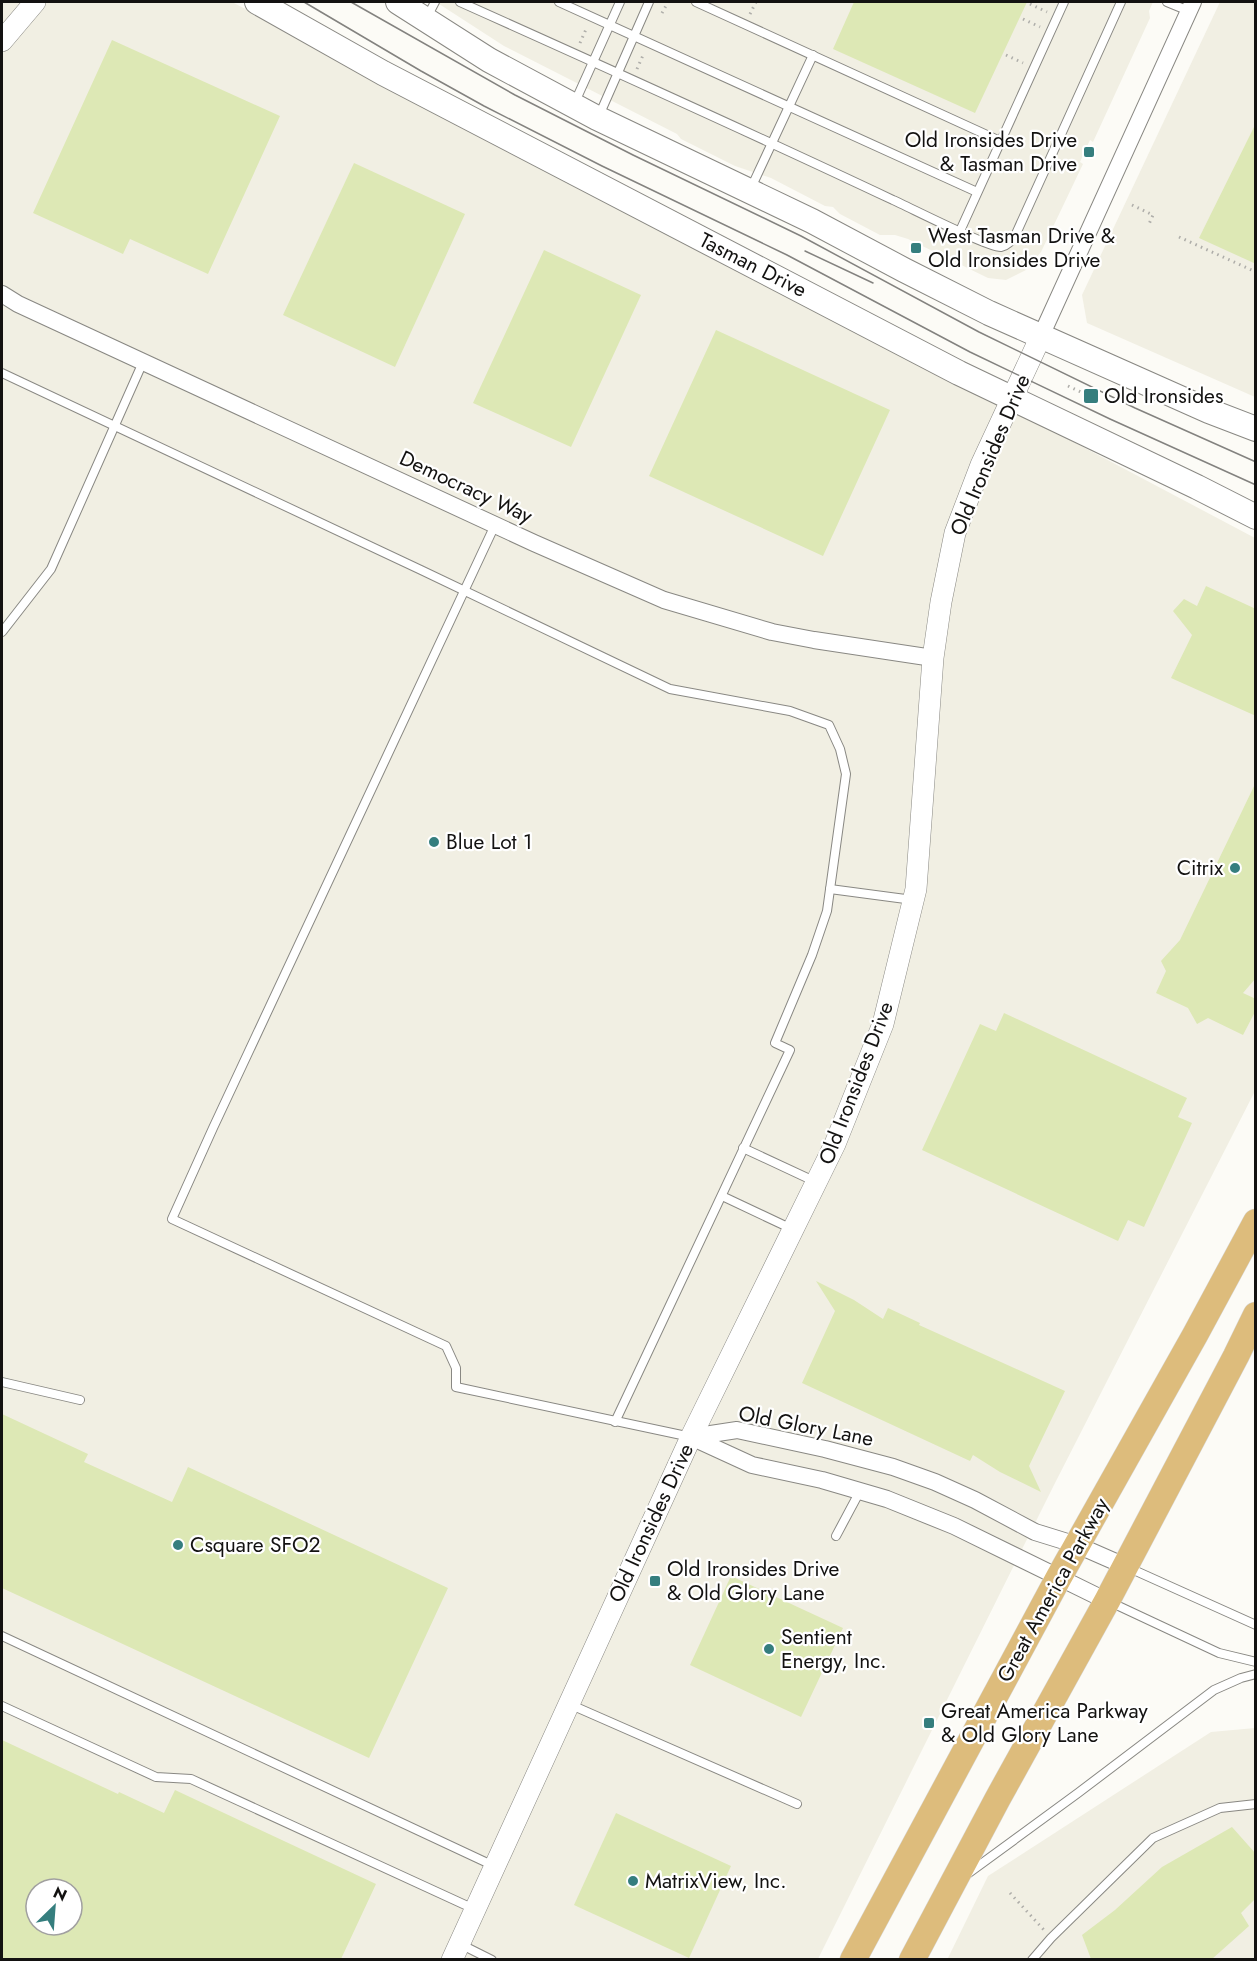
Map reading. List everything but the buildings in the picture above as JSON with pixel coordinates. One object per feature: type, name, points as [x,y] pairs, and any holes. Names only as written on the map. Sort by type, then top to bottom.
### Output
[{"type":"main road","name":"Tasman Drive","points":[[257,2],[393,78],[1011,399],[1256,517]]},
{"type":"main road","points":[[398,2],[431,11],[489,60],[597,118],[812,221],[989,313],[1209,411],[1256,429]]},
{"type":"main road","name":"Great America Parkway","points":[[853,1959],[1059,1577],[1256,1222]]},
{"type":"main road","points":[[912,1959],[1107,1601],[1256,1315]]},
{"type":"street","points":[[2,41],[35,2]]},
{"type":"street","name":"Old Ironsides Drive","points":[[456,1952],[691,1437],[835,1144],[883,1024],[916,889],[933,658],[941,602],[955,533],[1011,399],[1191,6]]},
{"type":"street","name":"Democracy Way","points":[[2,294],[18,304],[495,525],[664,600],[760,629],[814,640],[933,658]]},
{"type":"street","name":"Old Glory Lane","points":[[691,1437],[737,1430],[825,1449],[893,1467],[936,1482],[1035,1532],[1077,1545],[1125,1566]]},
{"type":"street","name":"Old Glory Lane","points":[[691,1437],[752,1465],[822,1480],[887,1499],[954,1526],[1107,1601]]},
{"type":"lane","points":[[460,2],[960,231],[994,246],[1002,247],[1010,243],[1015,236],[1121,2]]},
{"type":"lane","points":[[559,2],[977,192]]},
{"type":"lane","points":[[573,106],[620,2]]},
{"type":"lane","points":[[597,118],[650,2]]},
{"type":"lane","points":[[696,2],[1000,141]]},
{"type":"lane","points":[[960,231],[1064,2]]},
{"type":"lane","points":[[1167,2],[1191,6]]},
{"type":"lane","points":[[750,192],[813,55]]},
{"type":"lane","points":[[2,632],[51,569],[143,362]]},
{"type":"lane","points":[[2,373],[670,689],[790,711],[829,725],[840,749],[846,774],[828,910],[816,945],[775,1043],[790,1050],[615,1422]]},
{"type":"lane","points":[[495,525],[172,1219],[446,1346],[456,1368],[456,1387],[691,1437]]},
{"type":"lane","points":[[830,889],[914,900]]},
{"type":"lane","points":[[743,1148],[816,1182]]},
{"type":"lane","points":[[722,1196],[793,1229]]},
{"type":"lane","points":[[2,1382],[80,1400]]},
{"type":"lane","points":[[836,1536],[860,1491]]},
{"type":"lane","points":[[1125,1566],[1256,1625]]},
{"type":"lane","points":[[1107,1601],[1219,1653],[1256,1662]]},
{"type":"lane","points":[[2,1636],[495,1867]]},
{"type":"lane","points":[[950,1887],[1214,1690],[1256,1674]]},
{"type":"lane","points":[[569,1704],[796,1804]]},
{"type":"lane","points":[[2,1706],[156,1777],[191,1779],[474,1909]]},
{"type":"lane","points":[[1032,1959],[1153,1838],[1220,1808],[1256,1804]]},
{"type":"lane","points":[[456,1952],[492,1959]]},
{"type":"path","points":[[662,13],[668,2]]},
{"type":"path","points":[[1030,4],[1057,17]]},
{"type":"path","points":[[1023,19],[1050,32]]},
{"type":"path","points":[[579,45],[589,22]]},
{"type":"path","points":[[636,70],[646,49]]},
{"type":"path","points":[[1006,55],[1034,68]]},
{"type":"path","points":[[1132,205],[1153,215],[1149,224]]},
{"type":"path","points":[[1179,237],[1256,272]]},
{"type":"path","points":[[1068,386],[1083,393]]},
{"type":"path","points":[[1010,1893],[1051,1938]]},
{"type":"shaded area","points":[[2,2],[232,2],[802,298],[1255,538],[1255,1091],[1054,1485],[818,1959],[2,1960]]},
{"type":"shaded area","points":[[436,2],[1153,2],[1149,11],[1150,18],[1093,142],[1090,140],[1080,162],[1083,164],[1041,252],[1026,270],[1006,280],[988,278],[908,239],[895,235],[880,235],[840,214],[833,207],[825,206],[771,178],[735,166],[504,46]]},
{"type":"shaded area","points":[[1220,2],[1255,2],[1255,397],[1087,323],[1082,295]]},
{"type":"shaded area","points":[[1255,1728],[1255,1959],[947,1960],[988,1876],[1211,1732]]},
{"type":"tram line","points":[[304,2],[484,106],[602,166],[787,255],[970,352],[1256,485]]},
{"type":"tram line","points":[[351,2],[515,95],[801,236],[979,332],[1135,408],[1256,462]]},
{"type":"tram line","points":[[805,251],[873,283]]},
{"type":"place","name":"Old Ironsides Drive & Tasman Drive","points":[[1089,152]]},
{"type":"place","name":"West Tasman Drive & Old Ironsides Drive","points":[[916,248]]},
{"type":"place","name":"Old Ironsides","points":[[1091,396]]},
{"type":"place","name":"Blue Lot 1","points":[[434,842]]},
{"type":"place","name":"Citrix","points":[[1235,868]]},
{"type":"place","name":"Csquare SFO2","points":[[178,1545]]},
{"type":"place","name":"Old Ironsides Drive & Old Glory Lane","points":[[655,1581]]},
{"type":"place","name":"Sentient Energy, Inc.","points":[[769,1649]]},
{"type":"place","name":"Great America Parkway & Old Glory Lane","points":[[929,1723]]},
{"type":"place","name":"MatrixView, Inc.","points":[[633,1881]]}]
